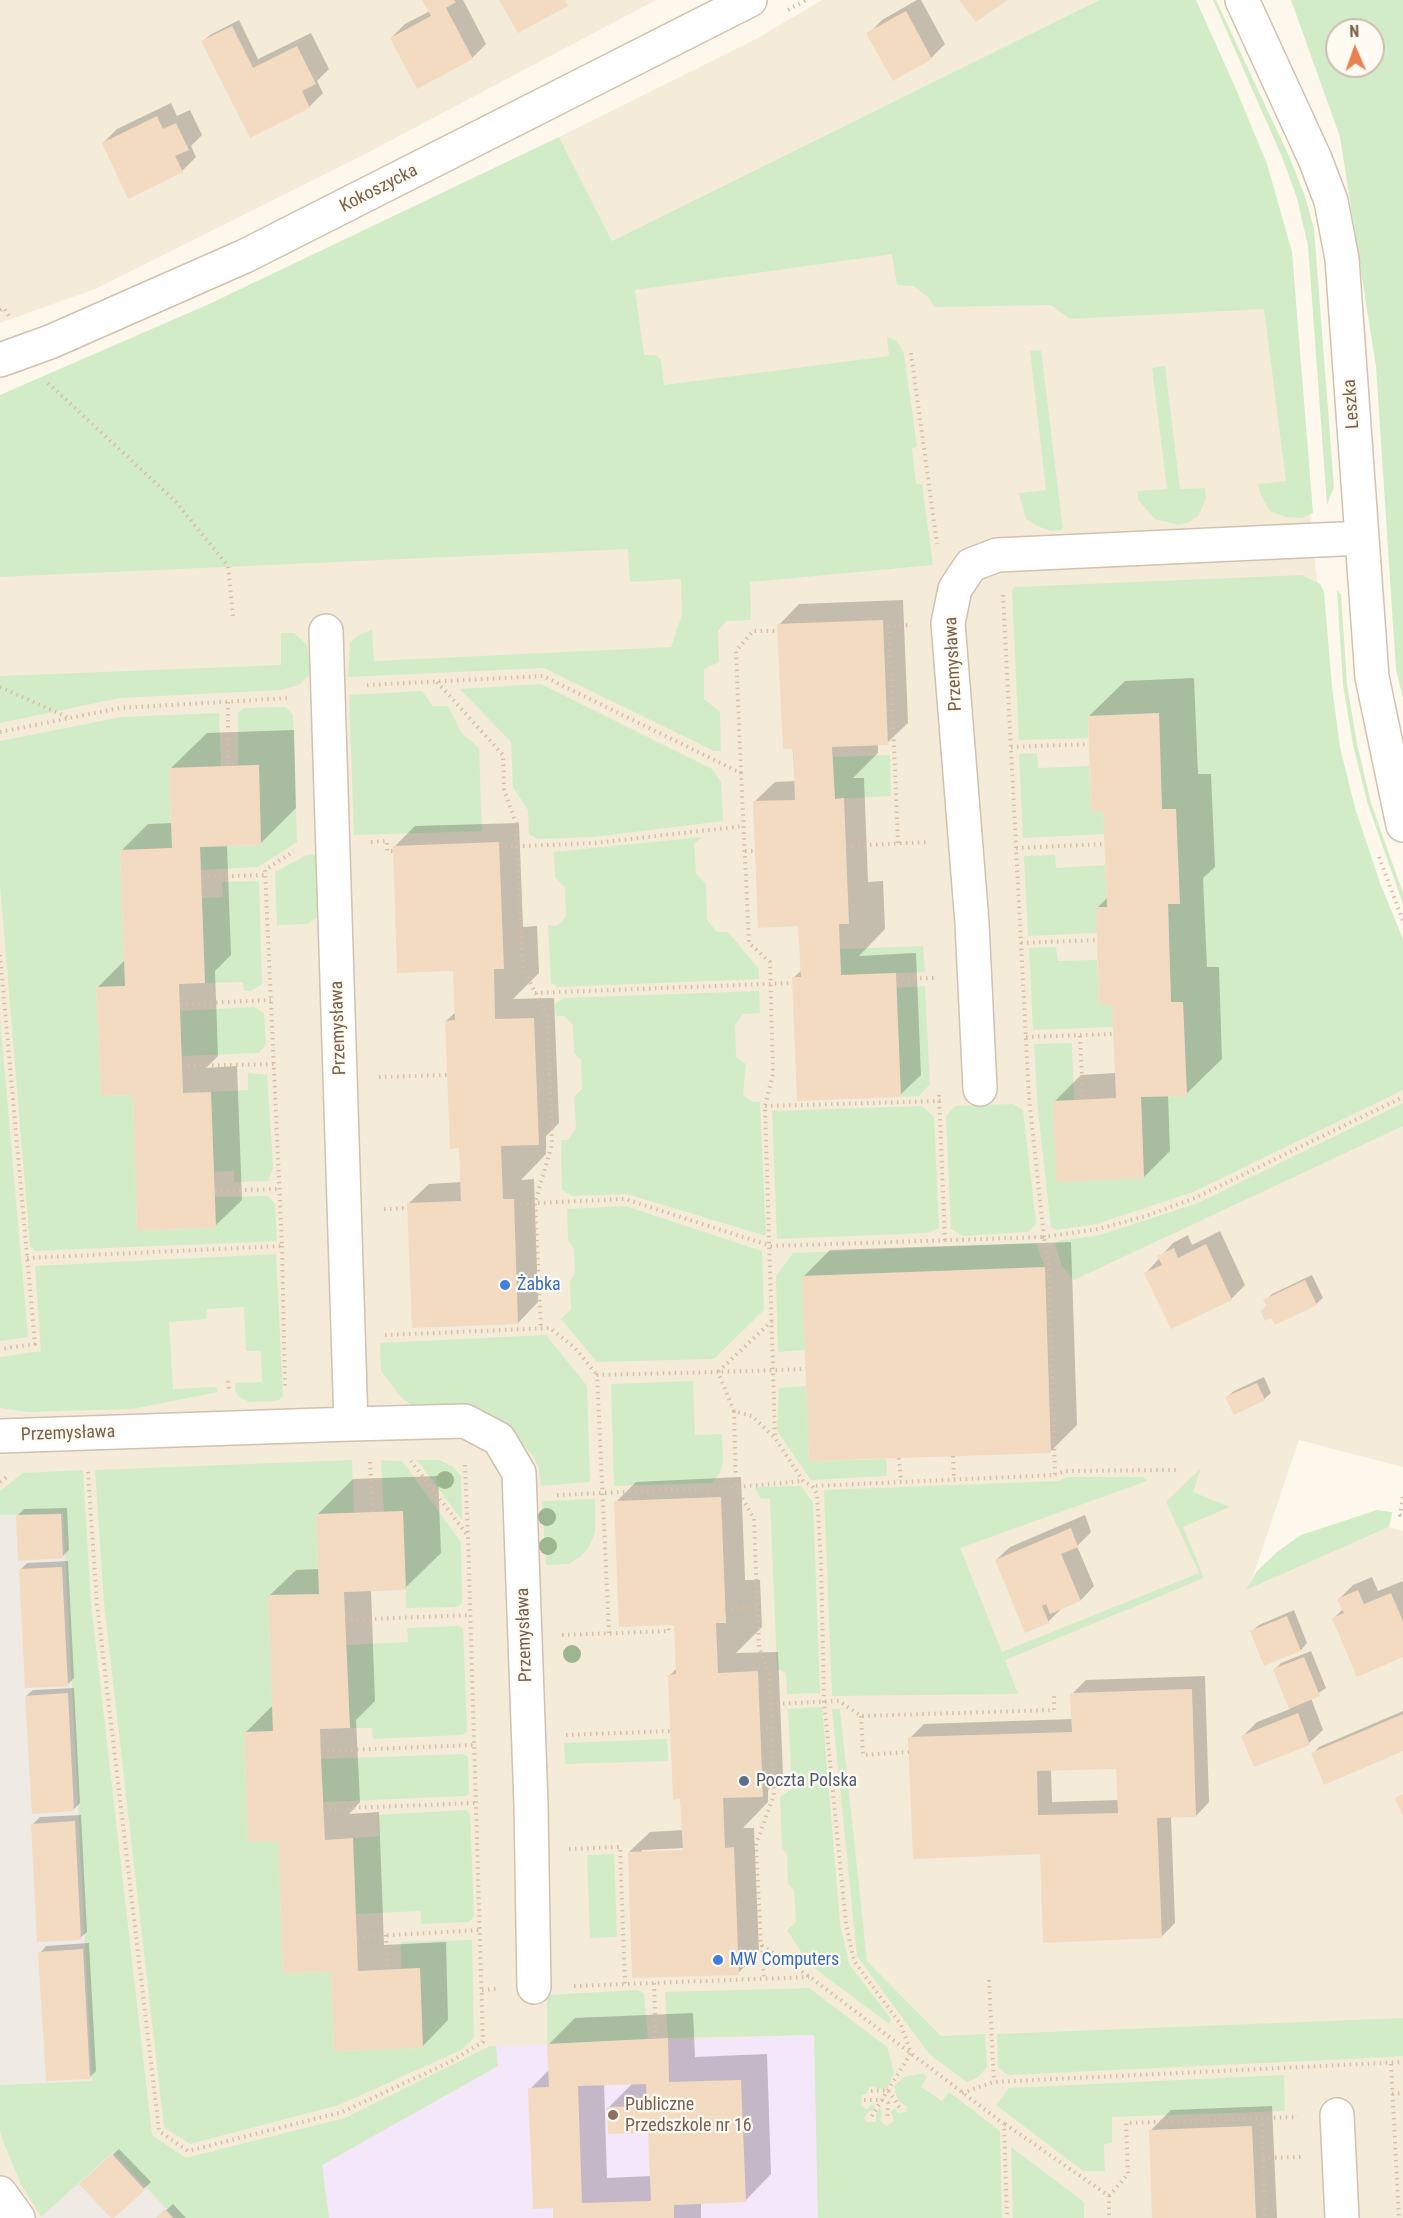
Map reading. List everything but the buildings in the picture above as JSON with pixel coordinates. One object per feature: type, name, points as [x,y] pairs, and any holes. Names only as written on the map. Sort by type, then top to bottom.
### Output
[{"type":"street","name":"Kokoszycka","points":[[0,359],[50,342],[245,256],[750,0]]},
{"type":"street","name":"Leszka","points":[[1242,0],[1315,159],[1331,201],[1342,259],[1372,677],[1403,825]]},
{"type":"street","name":"Przemysława","points":[[965,1095],[972,923],[948,623],[955,589],[971,565],[997,555],[1362,538]]},
{"type":"street","name":"Przemysława","points":[[326,631],[351,1424]]},
{"type":"street","name":"Przemysława","points":[[0,1436],[465,1421],[500,1439],[519,1473],[531,1794],[534,1987]]},
{"type":"street","points":[[1337,2115],[1342,2218]]},
{"type":"street","points":[[0,2193],[18,2218]]},
{"type":"path","points":[[46,381],[175,501],[228,566],[233,616]]},
{"type":"path","points":[[1003,590],[1029,1098],[1049,1267],[1055,1475]]},
{"type":"path","points":[[883,626],[889,626]]},
{"type":"path","points":[[775,1438],[765,1106],[773,1074],[770,962],[749,942],[736,651],[753,632],[777,631]]},
{"type":"path","points":[[0,732],[120,708],[290,698],[294,703],[315,687],[543,676],[741,773]]},
{"type":"path","points":[[436,682],[503,755],[504,790],[516,823],[523,968],[548,1018],[552,1144],[535,1203],[540,1328]]},
{"type":"path","points":[[0,687],[69,718]]},
{"type":"path","points":[[228,702],[228,766]]},
{"type":"path","points":[[1011,747],[1089,744]]},
{"type":"path","points":[[499,847],[595,843],[744,826]]},
{"type":"path","points":[[846,846],[928,842],[929,854]]},
{"type":"path","points":[[285,1395],[282,1246],[265,870],[304,844]]},
{"type":"path","points":[[1016,848],[1104,844]]},
{"type":"path","points":[[1376,847],[1403,921]]},
{"type":"path","points":[[745,851],[755,850]]},
{"type":"path","points":[[202,877],[265,875]]},
{"type":"path","points":[[1021,943],[1097,940]]},
{"type":"path","points":[[0,954],[35,1344],[0,1350]]},
{"type":"path","points":[[934,967],[934,989]]},
{"type":"path","points":[[896,979],[934,978]]},
{"type":"path","points":[[535,993],[792,983]]},
{"type":"path","points":[[180,1004],[271,1000]]},
{"type":"path","points":[[1026,1037],[1113,1034]]},
{"type":"path","points":[[1080,1035],[1083,1100]]},
{"type":"path","points":[[182,1066],[274,1064]]},
{"type":"path","points":[[536,1074],[549,1074]]},
{"type":"path","points":[[939,1090],[945,1241]]},
{"type":"path","points":[[765,1106],[940,1101],[965,1095]]},
{"type":"path","points":[[514,1204],[625,1199],[771,1246],[1044,1238],[1098,1229],[1146,1216],[1195,1198],[1403,1097]]},
{"type":"path","points":[[1017,1098],[1029,1098]]},
{"type":"path","points":[[215,1191],[279,1190]]},
{"type":"path","points":[[378,1209],[407,1208]]},
{"type":"path","points":[[27,1258],[282,1246]]},
{"type":"path","points":[[718,1372],[772,1320]]},
{"type":"path","points":[[395,1335],[550,1328],[567,1342],[597,1375],[609,1633]]},
{"type":"path","points":[[597,1375],[806,1369]]},
{"type":"path","points":[[718,1372],[734,1410],[736,1486],[753,1519],[759,1647],[769,1674],[774,1796],[756,1844],[764,1978]]},
{"type":"path","points":[[734,1410],[752,1416],[775,1438],[803,1481],[812,1486],[817,1494],[821,1551],[824,1701],[846,1924],[854,1961],[901,2025],[911,2053]]},
{"type":"path","points":[[406,1454],[468,1536]]},
{"type":"path","points":[[370,1455],[373,1512]]},
{"type":"path","points":[[88,1472],[97,1604],[159,2131],[188,2151],[342,2112],[448,2063],[483,2042],[467,1472],[462,1456]]},
{"type":"path","points":[[954,1456],[954,1478]]},
{"type":"path","points":[[899,1458],[901,1482]]},
{"type":"path","points":[[812,1486],[1055,1475],[1065,1471],[1180,1470]]},
{"type":"path","points":[[0,1482],[12,1473]]},
{"type":"path","points":[[559,1495],[803,1481]]},
{"type":"path","points":[[1403,1497],[1400,1515],[1403,1516]]},
{"type":"path","points":[[725,1609],[758,1607]]},
{"type":"path","points":[[345,1620],[471,1615]]},
{"type":"path","points":[[554,1635],[669,1631],[668,1626]]},
{"type":"path","points":[[771,1704],[839,1701],[861,1716],[1054,1710],[1053,1695]]},
{"type":"path","points":[[861,1716],[863,1755],[909,1752]]},
{"type":"path","points":[[760,1728],[772,1728]]},
{"type":"path","points":[[557,1736],[671,1731]]},
{"type":"path","points":[[321,1751],[475,1745]]},
{"type":"path","points":[[324,1809],[476,1803]]},
{"type":"path","points":[[561,1849],[620,1847],[625,1984]]},
{"type":"path","points":[[357,1937],[480,1930]]},
{"type":"path","points":[[386,1935],[387,1970]]},
{"type":"path","points":[[762,1945],[810,1977],[961,2093],[1109,2196]]},
{"type":"path","points":[[482,1990],[810,1977]]},
{"type":"path","points":[[989,1980],[994,2082]]},
{"type":"path","points":[[654,1983],[656,2039]]},
{"type":"path","points":[[870,2119],[911,2053]]},
{"type":"path","points":[[961,2093],[994,2082],[1403,2062]]},
{"type":"path","points":[[1390,2064],[1399,2218]]},
{"type":"path","points":[[871,2091],[888,2090]]},
{"type":"path","points":[[888,2090],[900,2108]]},
{"type":"path","points":[[1392,2094],[1403,2093]]},
{"type":"path","points":[[864,2100],[882,2100],[888,2103],[887,2120]]},
{"type":"path","points":[[1109,2218],[1109,2196],[1128,2174],[1126,2123],[1337,2115]]},
{"type":"path","points":[[1262,2118],[1265,2218]]},
{"type":"path","points":[[1004,2124],[1007,2218]]},
{"type":"path","points":[[1397,2190],[1403,2190]]},
{"type":"shaded area","points":[[0,0],[656,0],[369,152],[95,289],[0,323]]},
{"type":"shaded area","points":[[822,0],[1099,0],[612,241],[559,137],[756,39]]},
{"type":"shaded area","points":[[914,220],[1285,272],[1341,813],[1403,954],[1403,1467],[1299,1440],[1249,1588],[1389,1527],[1403,1531],[1403,2218],[0,2218],[0,532],[630,276]]},
{"type":"shaded area","points":[[63,1512],[92,2081],[0,2085],[0,1515]]},
{"type":"shaded area","name":"Publiczne Przedszkole nr 16","points":[[814,2035],[818,2218],[329,2218],[322,2165],[498,2066],[496,2046]]},
{"type":"shaded area","points":[[113,2152],[175,2218],[41,2217]]},
{"type":"green space","points":[[1099,0],[1196,0],[1236,89],[1267,164],[1292,252],[1313,513],[1302,518],[1285,517],[1270,511],[1261,496],[1258,484],[1286,481],[1264,309],[1070,319],[1051,305],[935,307],[928,297],[913,286],[897,285],[892,254],[635,290],[644,355],[656,355],[661,360],[664,385],[889,356],[887,337],[897,340],[904,354],[917,447],[912,448],[916,484],[922,484],[933,565],[750,582],[751,620],[726,621],[718,631],[719,662],[704,669],[704,699],[720,712],[721,751],[714,751],[544,668],[348,677],[350,643],[359,635],[372,630],[374,661],[671,647],[682,615],[681,579],[630,582],[628,549],[0,577],[0,395],[209,304],[559,137],[612,241]]},
{"type":"green space","points":[[1213,0],[1216,0],[1288,154],[1305,196],[1314,229],[1334,487],[1327,505],[1308,246],[1297,198],[1282,157]]},
{"type":"green space","points":[[1291,0],[1403,0],[1403,698],[1396,670],[1376,367],[1340,137]]},
{"type":"green space","points":[[1041,350],[1063,530],[1051,531],[1026,519],[1019,493],[1046,490],[1030,351]]},
{"type":"green space","points":[[1165,366],[1180,489],[1205,488],[1206,499],[1198,516],[1178,525],[1155,519],[1139,501],[1137,491],[1167,489],[1152,368]]},
{"type":"green space","points":[[1302,575],[1320,584],[1324,592],[1340,747],[1355,808],[1380,883],[1403,939],[1403,1090],[1193,1192],[1097,1224],[1056,1230],[1051,1227],[1038,1111],[1034,1044],[1072,1043],[1074,1100],[1053,1101],[1057,1181],[1144,1178],[1141,1097],[1187,1096],[1183,1002],[1171,1002],[1168,904],[1179,904],[1176,809],[1162,809],[1159,713],[1088,716],[1088,738],[1019,740],[1012,591],[1014,587]]},
{"type":"green space","points":[[1337,590],[1341,595],[1347,684],[1357,744],[1371,803],[1403,893],[1403,904],[1368,805],[1353,745],[1343,685]]},
{"type":"green space","points":[[281,633],[294,633],[307,645],[311,673],[299,685],[281,690],[120,698],[0,723],[0,676],[281,665]]},
{"type":"green space","points":[[541,684],[712,769],[721,782],[723,821],[594,837],[538,839],[529,834],[528,810],[513,787],[511,742],[460,689]]},
{"type":"green space","points":[[422,691],[433,706],[448,706],[461,732],[479,748],[482,831],[354,835],[349,695]]},
{"type":"green space","points":[[286,707],[293,715],[297,842],[258,867],[201,870],[200,847],[261,845],[259,765],[238,765],[238,713],[243,708]]},
{"type":"green space","points":[[219,713],[221,766],[169,768],[172,848],[120,850],[125,986],[96,987],[101,1096],[133,1095],[137,1231],[216,1228],[215,1197],[268,1196],[275,1204],[277,1241],[36,1251],[30,1246],[0,884],[0,741],[122,717]]},
{"type":"green space","points":[[1037,753],[1038,768],[1089,766],[1091,811],[1103,811],[1104,834],[1023,838],[1019,754]]},
{"type":"green space","points":[[890,755],[891,796],[835,799],[833,757]]},
{"type":"green space","points":[[702,837],[694,844],[696,874],[706,884],[707,920],[717,932],[728,932],[759,969],[759,979],[557,987],[551,983],[548,925],[557,926],[566,917],[565,887],[555,878],[554,852]]},
{"type":"green space","points":[[319,854],[320,908],[317,917],[308,924],[277,925],[275,872],[307,855]]},
{"type":"green space","points":[[1055,855],[1056,868],[1105,865],[1107,907],[1096,907],[1097,933],[1028,936],[1024,856]]},
{"type":"green space","points":[[259,881],[262,984],[251,991],[244,991],[243,982],[205,983],[202,898],[223,897],[222,882]]},
{"type":"green space","points":[[923,946],[925,972],[841,975],[840,949]]},
{"type":"green space","points":[[1056,947],[1058,961],[1097,960],[1099,1005],[1112,1005],[1113,1027],[1033,1030],[1029,948]]},
{"type":"green space","points":[[925,986],[930,1084],[919,1096],[901,1097],[896,988]]},
{"type":"green space","points":[[759,991],[760,1013],[743,1014],[735,1025],[736,1057],[746,1064],[743,1095],[753,1102],[760,1102],[766,1236],[627,1194],[572,1196],[562,1190],[561,1140],[568,1140],[576,1128],[574,1097],[582,1089],[581,1060],[574,1053],[573,1025],[564,1016],[556,1016],[555,1004],[563,998]]},
{"type":"green space","points":[[254,1007],[264,1013],[266,1044],[259,1053],[182,1056],[180,1011]]},
{"type":"green space","points":[[0,1018],[28,1337],[0,1341]]},
{"type":"green space","points":[[248,1073],[267,1075],[273,1167],[268,1181],[234,1182],[234,1171],[214,1172],[211,1092],[248,1090]]},
{"type":"green space","points":[[1403,1103],[1403,1126],[1074,1280],[1062,1266],[1055,1244],[1058,1241],[1100,1235],[1198,1203]]},
{"type":"green space","points":[[1013,1104],[1023,1110],[1036,1223],[1028,1232],[963,1236],[951,1229],[946,1116],[955,1106]]},
{"type":"green space","points":[[922,1106],[934,1117],[939,1228],[927,1233],[777,1239],[772,1111]]},
{"type":"green space","points":[[625,1206],[762,1251],[764,1310],[714,1359],[597,1362],[561,1319],[571,1309],[570,1283],[575,1272],[574,1249],[568,1240],[567,1209]]},
{"type":"green space","points":[[1036,1243],[1045,1267],[803,1276],[805,1350],[778,1352],[776,1276],[793,1253]]},
{"type":"green space","points":[[276,1254],[283,1397],[277,1401],[249,1402],[238,1396],[235,1390],[235,1383],[262,1382],[261,1351],[246,1351],[244,1307],[207,1309],[206,1319],[169,1322],[173,1389],[217,1387],[218,1392],[132,1409],[29,1412],[0,1408],[0,1357],[41,1351],[35,1266]]},
{"type":"green space","points":[[546,1335],[587,1386],[590,1482],[541,1486],[539,1469],[533,1455],[504,1426],[416,1409],[401,1397],[381,1371],[380,1343]]},
{"type":"green space","points":[[693,1381],[695,1435],[722,1434],[723,1461],[720,1473],[712,1483],[614,1486],[611,1384]]},
{"type":"green space","points":[[806,1386],[809,1461],[886,1459],[887,1476],[811,1480],[777,1431],[779,1388]]},
{"type":"green space","points":[[352,1460],[354,1513],[316,1514],[319,1594],[268,1596],[273,1731],[244,1732],[248,1842],[278,1841],[283,1973],[331,1972],[334,2051],[422,2048],[420,1968],[401,1969],[401,1942],[472,1940],[474,2038],[461,2050],[339,2105],[190,2144],[164,2127],[104,1603],[95,1470]]},
{"type":"green space","points":[[381,1460],[402,1461],[461,1542],[462,1603],[458,1607],[406,1608],[403,1511],[384,1512]]},
{"type":"green space","points":[[417,1460],[439,1460],[452,1466],[461,1476],[462,1520]]},
{"type":"green space","points":[[1201,1468],[1193,1492],[1230,1507],[1183,1527],[1204,1578],[1005,1660],[1018,1694],[832,1696],[824,1490],[1059,1481],[1067,1477],[1144,1477],[1147,1481],[960,1548],[1002,1652],[1199,1573],[1166,1502]]},
{"type":"green space","points":[[83,1470],[91,1604],[152,2135],[186,2158],[345,2118],[490,2046],[496,2046],[498,2066],[322,2165],[329,2218],[175,2218],[113,2152],[41,2217],[21,2184],[4,2144],[0,2131],[0,2085],[92,2081],[63,1513],[0,1515],[0,1491],[23,1473]]},
{"type":"green space","points":[[801,1486],[813,1503],[820,1693],[787,1694],[786,1673],[777,1669],[770,1499],[760,1498],[755,1487]]},
{"type":"green space","points":[[595,1499],[595,1532],[589,1547],[569,1564],[546,1565],[542,1501]]},
{"type":"green space","points":[[1377,1510],[1392,1512],[1389,1527],[1246,1590],[1257,1571],[1277,1552],[1301,1535]]},
{"type":"green space","points":[[459,1626],[463,1628],[467,1731],[462,1735],[373,1739],[372,1728],[350,1728],[346,1645],[408,1642],[407,1628]]},
{"type":"green space","points":[[822,1707],[840,1924],[849,1964],[891,2019],[889,2024],[809,1964],[787,1930],[796,1922],[794,1890],[788,1883],[787,1854],[782,1848],[780,1797],[792,1789],[788,1709]]},
{"type":"green space","points":[[832,1709],[840,1709],[867,1961],[941,2036],[985,2034],[987,2067],[977,2078],[967,2082],[930,2055],[857,1956]]},
{"type":"green space","points":[[667,1739],[668,1761],[565,1764],[564,1743]]},
{"type":"green space","points":[[463,1754],[468,1757],[469,1793],[466,1796],[323,1802],[321,1759]]},
{"type":"green space","points":[[466,1810],[470,1815],[474,1916],[469,1922],[421,1924],[421,1911],[356,1914],[353,1838],[379,1836],[378,1815]]},
{"type":"green space","points":[[614,1854],[617,1937],[590,1938],[587,1855]]},
{"type":"green space","points":[[809,1988],[887,2047],[894,2073],[887,2088],[869,2087],[867,2094],[862,2095],[861,2106],[867,2109],[872,2104],[875,2106],[873,2111],[869,2111],[864,2117],[866,2122],[876,2122],[879,2108],[882,2112],[880,2121],[886,2126],[894,2121],[891,2111],[895,2108],[898,2113],[906,2112],[907,2106],[898,2101],[894,2086],[904,2077],[923,2073],[927,2077],[921,2087],[942,2101],[949,2092],[1000,2131],[1002,2218],[818,2218],[814,2035],[668,2038],[665,1992]]},
{"type":"green space","points":[[638,1990],[644,1994],[648,2039],[547,2044],[547,1995]]},
{"type":"green space","points":[[1403,2018],[1403,2056],[1008,2075],[998,2067],[997,2034]]},
{"type":"green space","points":[[1284,2075],[1285,2111],[1112,2117],[1112,2143],[1104,2144],[1105,2171],[1083,2171],[996,2105],[1009,2088]]},
{"type":"green space","points":[[1011,2147],[1084,2202],[1084,2218],[1013,2218]]},
{"type":"place","name":"Żabka","points":[[505,1285]]},
{"type":"place","name":"Poczta Polska","points":[[744,1781]]},
{"type":"place","name":"MW Computers","points":[[718,1960]]},
{"type":"place","name":"Publiczne Przedszkole nr 16","points":[[613,2115]]}]
